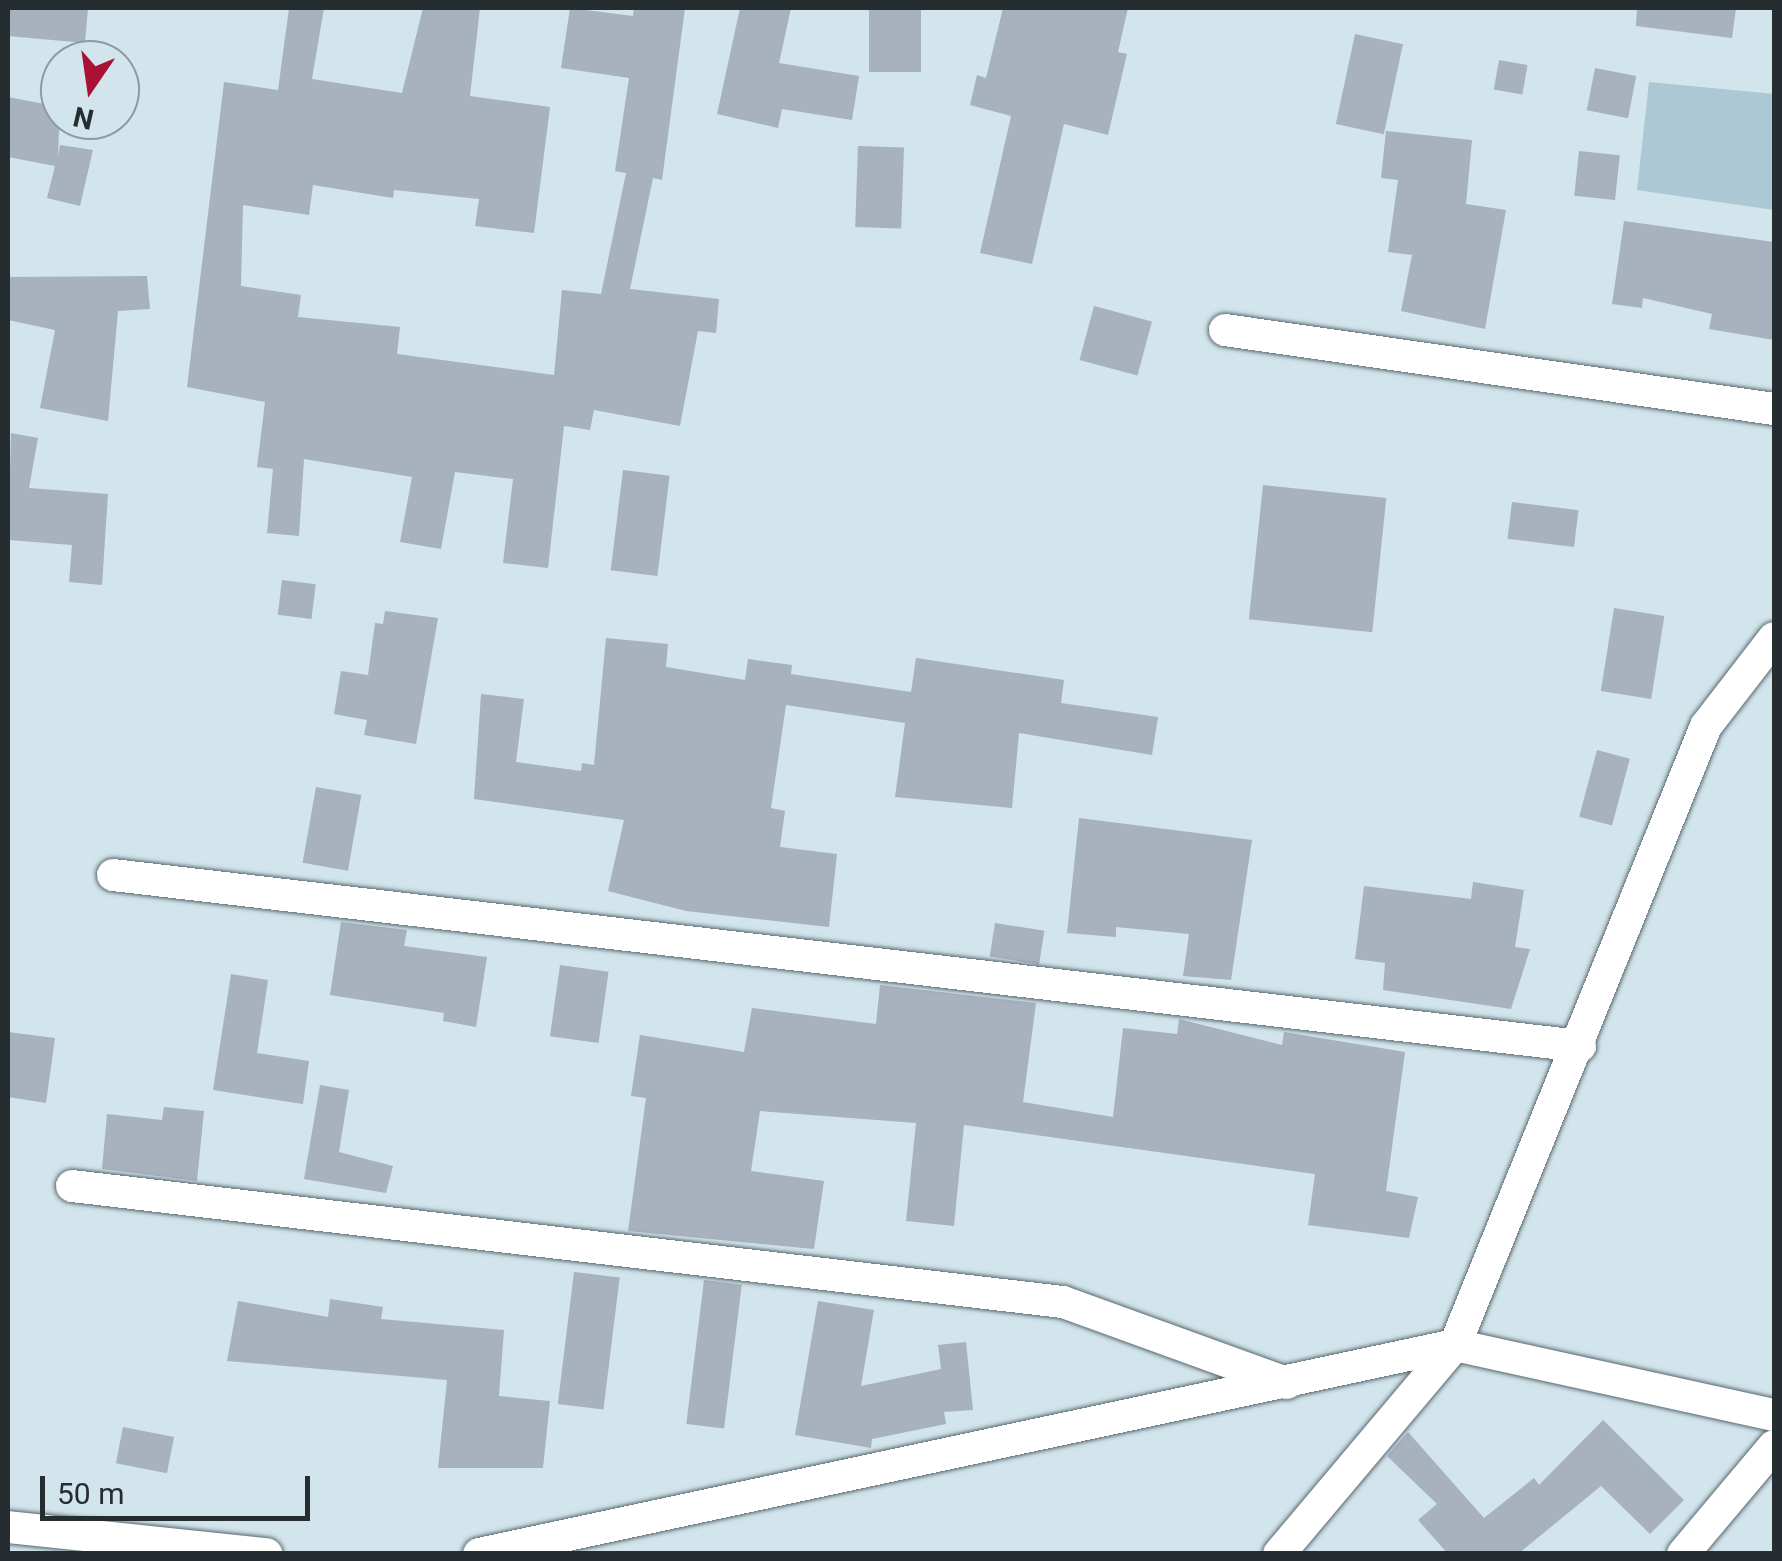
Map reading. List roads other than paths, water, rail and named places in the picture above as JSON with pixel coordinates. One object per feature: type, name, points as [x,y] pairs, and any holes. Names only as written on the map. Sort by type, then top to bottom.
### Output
[{"type":"street","points":[[1225,330],[1774,409]]},
{"type":"street","points":[[1279,1554],[1456,1344],[1580,1046],[1706,726],[1774,638]]},
{"type":"street","points":[[113,875],[1580,1046]]},
{"type":"street","points":[[72,1186],[1063,1302],[1287,1384]]},
{"type":"street","points":[[479,1554],[1287,1384],[1456,1344],[1774,1415]]},
{"type":"street","points":[[1683,1554],[1774,1446]]},
{"type":"street","points":[[8,1527],[267,1554]]}]
